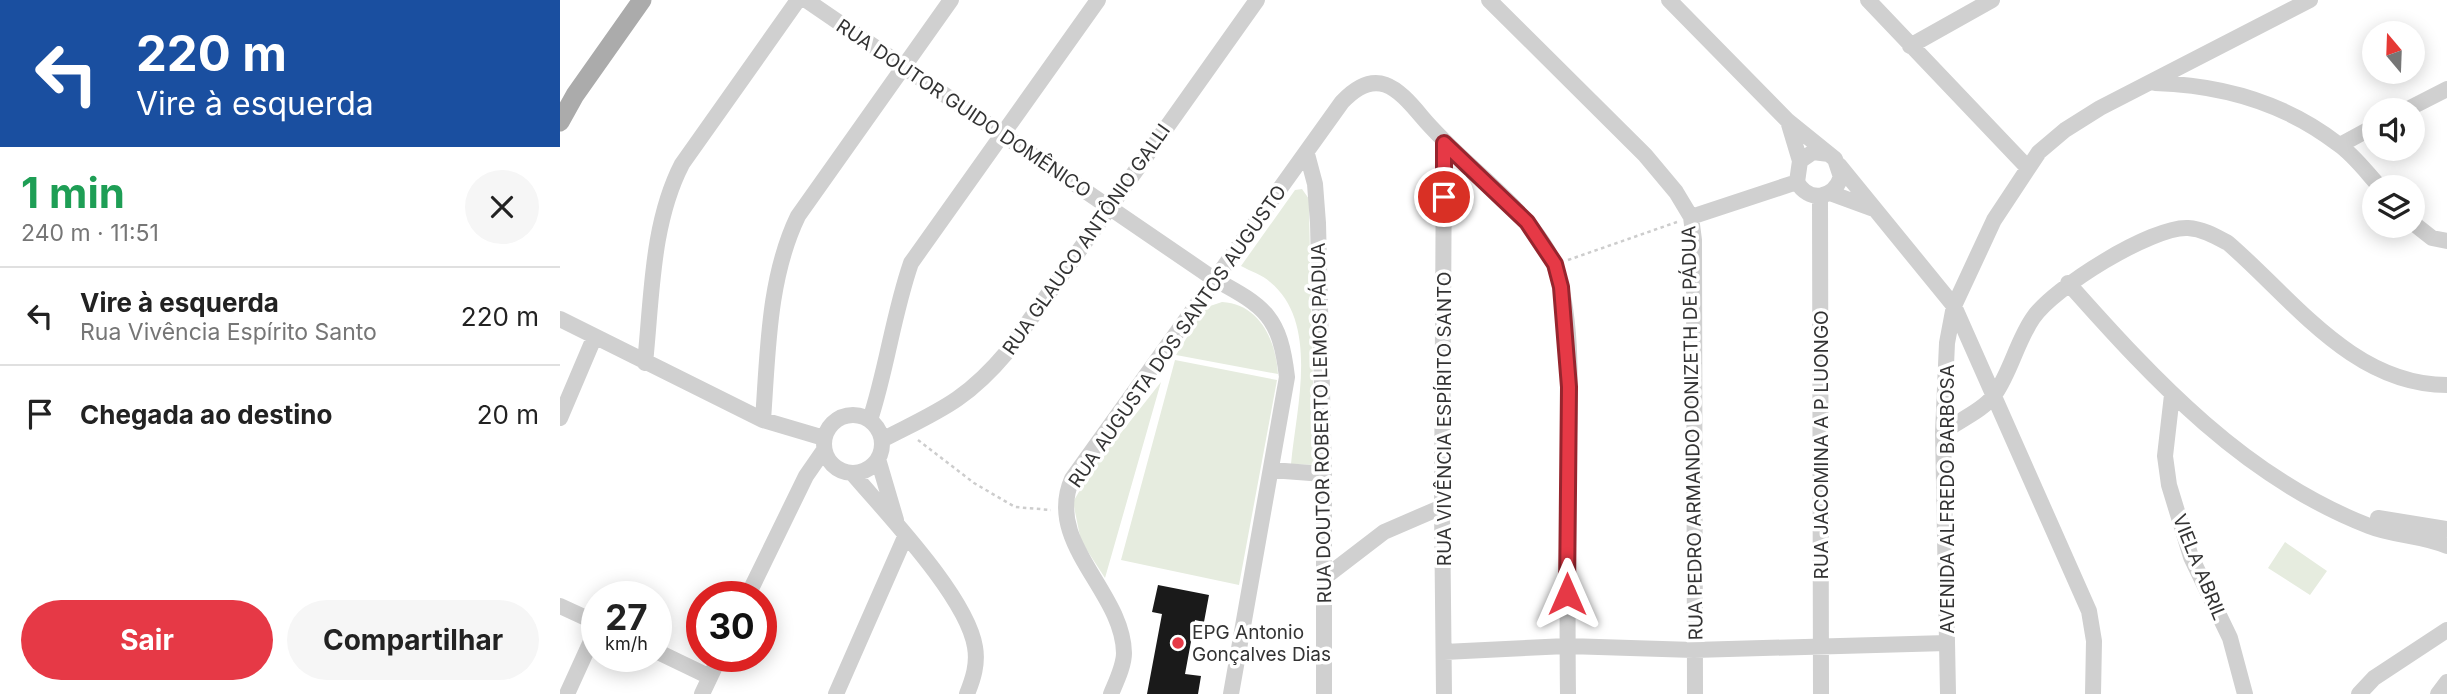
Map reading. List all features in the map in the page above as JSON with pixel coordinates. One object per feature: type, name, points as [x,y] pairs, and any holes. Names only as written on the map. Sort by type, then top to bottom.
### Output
[{"type":"main road","points":[[560,122],[575,95],[642,0]]},
{"type":"street","points":[[645,363],[657,254],[665,205],[672,183],[682,164],[798,0]]},
{"type":"street","name":"RUA DOUTOR GUIDO DOMÊNICO","points":[[806,0],[1004,133],[1107,207],[1262,309],[1276,326],[1284,348],[1287,377],[1231,694]]},
{"type":"street","points":[[763,420],[778,265],[787,239],[798,216],[951,0]]},
{"type":"street","points":[[870,420],[879,392],[899,298],[911,263],[1098,0]]},
{"type":"street","name":"RUA GLAUCO ANTÔNIO GALLI","points":[[882,440],[955,403],[982,381],[1007,352],[1107,207],[1257,0]]},
{"type":"street","name":"RUA PEDRO ARMANDO DONIZETH DE PÁDUA","points":[[1489,0],[1645,155],[1676,192],[1691,217],[1694,240],[1695,694]]},
{"type":"street","points":[[1669,0],[1788,121],[1834,159],[1872,209],[1954,306],[2089,611],[2094,641],[2093,694]]},
{"type":"street","points":[[1868,0],[2027,167]]},
{"type":"street","points":[[1910,46],[1993,0]]},
{"type":"street","name":"AVENIDA ALFREDO BARBOSA","points":[[1948,694],[1943,432],[1948,343],[1954,306],[1994,220],[2027,167],[2039,152],[2065,130],[2100,108],[2311,0]]},
{"type":"street","points":[[2152,82],[2200,85],[2262,101],[2304,122],[2340,145],[2369,175]]},
{"type":"street","name":"RUA AUGUSTA DOS SANTOS AUGUSTO","points":[[1111,694],[1124,655],[1122,640],[1117,622],[1084,564],[1065,511],[1064,496],[1072,479],[1221,283],[1350,93],[1373,83],[1383,83],[1402,94],[1444,143]]},
{"type":"street","points":[[2425,100],[2447,89]]},
{"type":"street","points":[[1788,121],[1800,161],[1797,182],[1806,193],[1825,195],[1872,209]]},
{"type":"street","points":[[2340,145],[2362,134]]},
{"type":"street","points":[[1444,143],[1527,222],[1555,264],[1567,327],[1567,694]]},
{"type":"street","name":"RUA VIVÊNCIA ESPÍRITO SANTO","points":[[1444,143],[1444,694]]},
{"type":"street","points":[[1800,161],[1813,152],[1834,159]]},
{"type":"street","name":"RUA DOUTOR ROBERTO LEMOS PÁDUA","points":[[1307,154],[1315,184],[1318,223],[1324,474],[1324,694]]},
{"type":"street","points":[[1825,195],[1841,177],[1834,159]]},
{"type":"street","points":[[1691,217],[1797,182]]},
{"type":"street","name":"RUA JACOMINA A P LUONGO","points":[[1821,694],[1825,195]]},
{"type":"street","points":[[1943,432],[1994,397],[2032,319],[2047,300],[2068,283],[2165,232],[2186,228],[2206,232],[2228,243],[2343,348],[2367,365],[2392,377],[2428,385],[2447,385]]},
{"type":"street","points":[[2425,232],[2432,238],[2447,240]]},
{"type":"street","points":[[2068,283],[2172,396],[2219,438],[2269,474],[2308,498],[2351,518],[2447,546]]},
{"type":"street","points":[[560,319],[763,420],[824,444],[834,467],[853,474],[947,587],[970,626],[976,649],[975,671],[967,694]]},
{"type":"street","points":[[560,418],[594,338]]},
{"type":"street","name":"VIELA ABRIL","points":[[2172,396],[2165,456],[2169,485],[2191,557],[2230,638],[2245,694]]},
{"type":"street","points":[[755,581],[833,422],[842,416],[861,416],[870,420],[882,440],[878,459],[871,467],[853,474]]},
{"type":"street","points":[[836,694],[901,531],[878,459]]},
{"type":"street","points":[[1271,470],[1324,474]]},
{"type":"street","points":[[1324,578],[1384,532],[1422,513],[1442,508]]},
{"type":"street","points":[[2374,523],[2447,529]]},
{"type":"street","points":[[560,606],[581,617]]},
{"type":"street","points":[[2359,694],[2385,670],[2447,630]]},
{"type":"street","points":[[1444,652],[1567,646],[1694,650],[1947,643]]},
{"type":"street","points":[[672,659],[710,677]]},
{"type":"street","points":[[566,694],[581,661]]},
{"type":"street","points":[[702,694],[712,672]]},
{"type":"street","points":[[2438,694],[2447,682]]},
{"type":"path","points":[[1555,264],[1691,217]]},
{"type":"path","points":[[906,428],[927,448],[1014,507],[1065,511]]},
{"type":"shaded area","points":[[1302,189],[1309,199],[1315,465],[1291,464],[1301,368],[1300,343],[1295,320],[1285,299],[1270,282],[1241,266],[1295,190]]},
{"type":"shaded area","points":[[1222,302],[1246,309],[1264,326],[1274,349],[1278,374],[1176,355],[1207,307]]},
{"type":"shaded area","points":[[1175,360],[1277,380],[1239,585],[1121,560]]},
{"type":"shaded area","points":[[1161,382],[1105,578],[1081,541],[1073,502],[1091,471]]},
{"type":"shaded area","points":[[2285,542],[2327,571],[2310,595],[2268,568]]},
{"type":"building","points":[[1158,585],[1209,595],[1204,622],[1195,620],[1185,674],[1201,676],[1198,694],[1147,694],[1162,614],[1152,612]]},
{"type":"place","name":"EPG Antonio Gonçalves Dias","points":[[1178,643]]},
{"type":"route","points":[[1444,197],[1444,143],[1527,222],[1555,264],[1567,327],[1567,594]]}]
